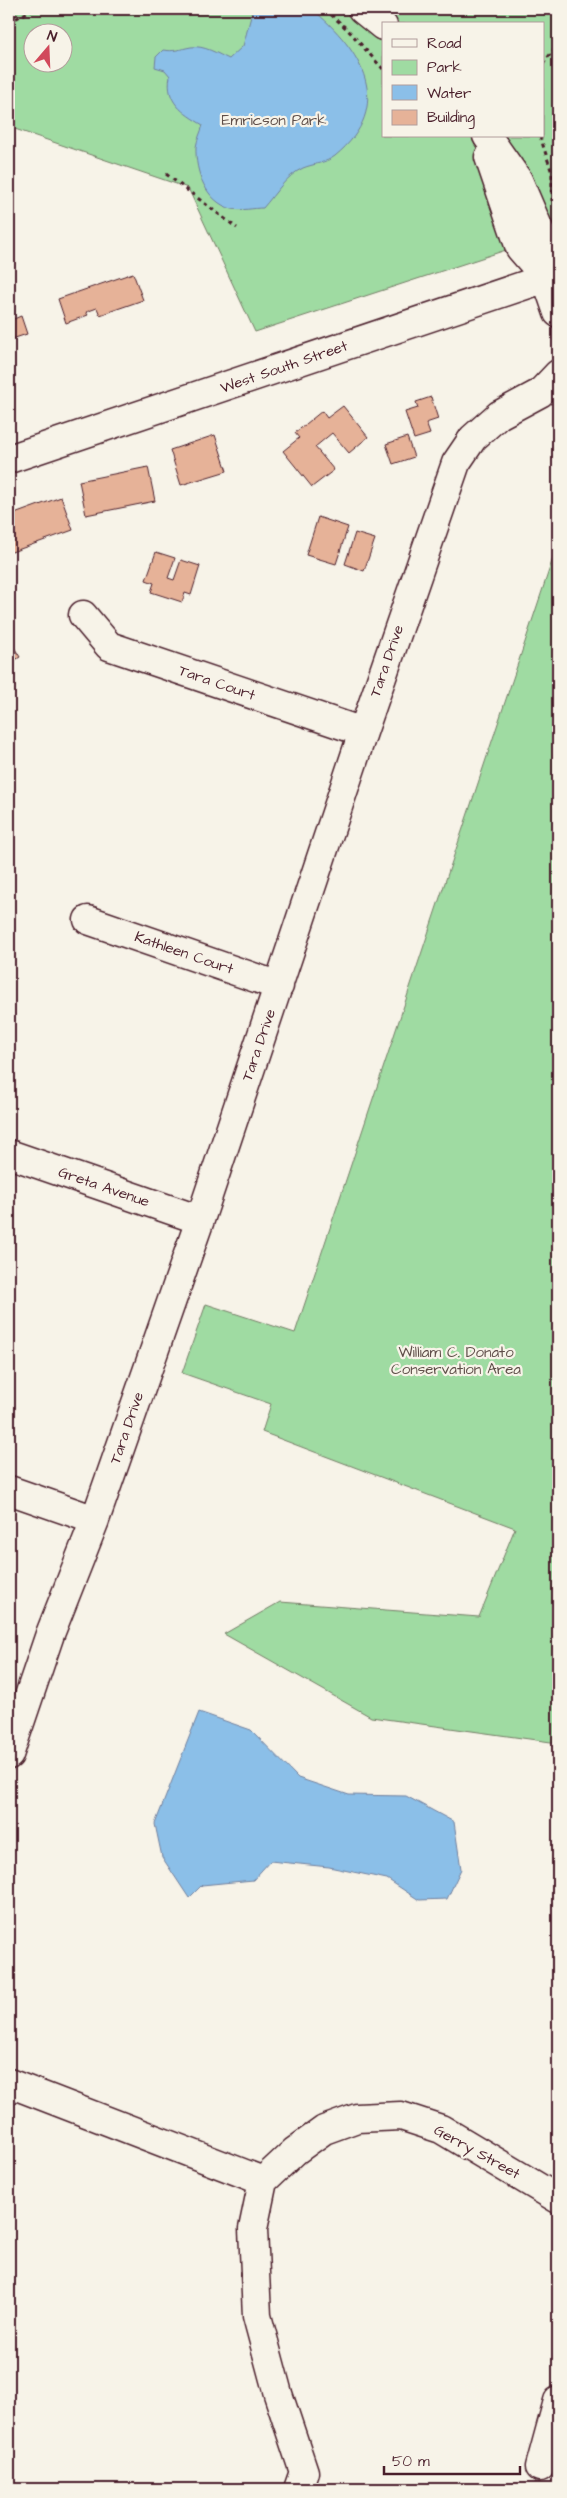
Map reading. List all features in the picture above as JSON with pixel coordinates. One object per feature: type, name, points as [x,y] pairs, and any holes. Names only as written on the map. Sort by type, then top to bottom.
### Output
[{"type":"street","points":[[362,9],[382,25]]},
{"type":"street","points":[[481,138],[494,166],[520,248],[552,276]]},
{"type":"street","points":[[488,138],[518,180],[540,229],[545,242],[558,313]]},
{"type":"street","name":"West South Street","points":[[9,460],[552,276]]},
{"type":"street","name":"Tara Drive","points":[[9,1755],[50,1634],[95,1520],[200,1220],[363,732],[456,463],[473,438],[499,415],[540,393],[558,374]]},
{"type":"street","name":"Tara Court","points":[[83,615],[109,646],[363,732]]},
{"type":"street","name":"Kathleen Court","points":[[88,920],[279,986]]},
{"type":"street","name":"Greta Avenue","points":[[9,1154],[200,1220]]},
{"type":"street","points":[[9,1490],[95,1520]]},
{"type":"street","points":[[9,2083],[264,2181],[253,2229],[257,2316],[278,2394],[304,2472],[298,2489]]},
{"type":"street","name":"Gerry Street","points":[[264,2181],[295,2151],[324,2130],[357,2118],[401,2116],[442,2129],[558,2199]]},
{"type":"street","points":[[540,2467],[558,2401]]},
{"type":"path","points":[[9,22],[34,9]]},
{"type":"path","points":[[325,9],[348,30],[382,69]]},
{"type":"path","points":[[544,63],[558,44]]},
{"type":"path","points":[[540,229],[549,213],[553,197],[552,173],[541,138]]},
{"type":"path","points":[[166,174],[237,228]]},
{"type":"green space","name":"Emricson Park","points":[[9,9],[558,9],[558,233],[255,332],[188,188],[9,127]]},
{"type":"green space","name":"William C. Donato Conservation Area","points":[[558,543],[558,1743],[371,1717],[224,1634],[280,1602],[479,1617],[515,1528],[262,1432],[271,1404],[182,1373],[206,1304],[295,1333]]},
{"type":"water","points":[[253,9],[312,9],[345,42],[357,60],[365,79],[368,98],[364,118],[354,137],[335,156],[297,171],[282,185],[263,208],[236,210],[215,200],[204,185],[196,157],[197,142],[203,125],[177,106],[170,93],[170,76],[165,70],[155,67],[156,57],[163,50],[201,47],[229,59],[243,46]]},
{"type":"water","points":[[199,1712],[251,1730],[298,1778],[349,1795],[406,1796],[454,1822],[461,1869],[447,1899],[419,1900],[387,1879],[329,1867],[270,1861],[253,1880],[202,1885],[189,1898],[162,1857],[155,1824]]},
{"type":"building","points":[[133,273],[143,300],[100,315],[97,308],[86,312],[88,315],[66,323],[58,299]]},
{"type":"building","points":[[21,316],[27,334],[9,340],[9,321]]},
{"type":"building","points":[[431,397],[438,419],[426,423],[430,434],[414,439],[405,412],[418,408],[416,402]]},
{"type":"building","points":[[343,406],[368,437],[349,453],[332,433],[315,447],[334,470],[312,487],[283,451],[299,438],[295,433],[322,411],[327,418]]},
{"type":"building","points":[[215,435],[227,471],[181,485],[170,450]]},
{"type":"building","points":[[407,437],[414,457],[393,464],[386,444]]},
{"type":"building","points":[[148,467],[155,501],[86,515],[79,481]]},
{"type":"building","points":[[61,497],[73,530],[9,553],[9,516]]},
{"type":"building","points":[[318,517],[348,527],[336,564],[306,555]]},
{"type":"building","points":[[355,533],[375,539],[364,571],[345,564]]},
{"type":"building","points":[[156,552],[175,558],[168,578],[174,580],[181,560],[200,566],[191,595],[185,593],[182,602],[151,592],[154,583],[146,580]]},
{"type":"building","points":[[9,639],[20,657],[9,664]]}]
